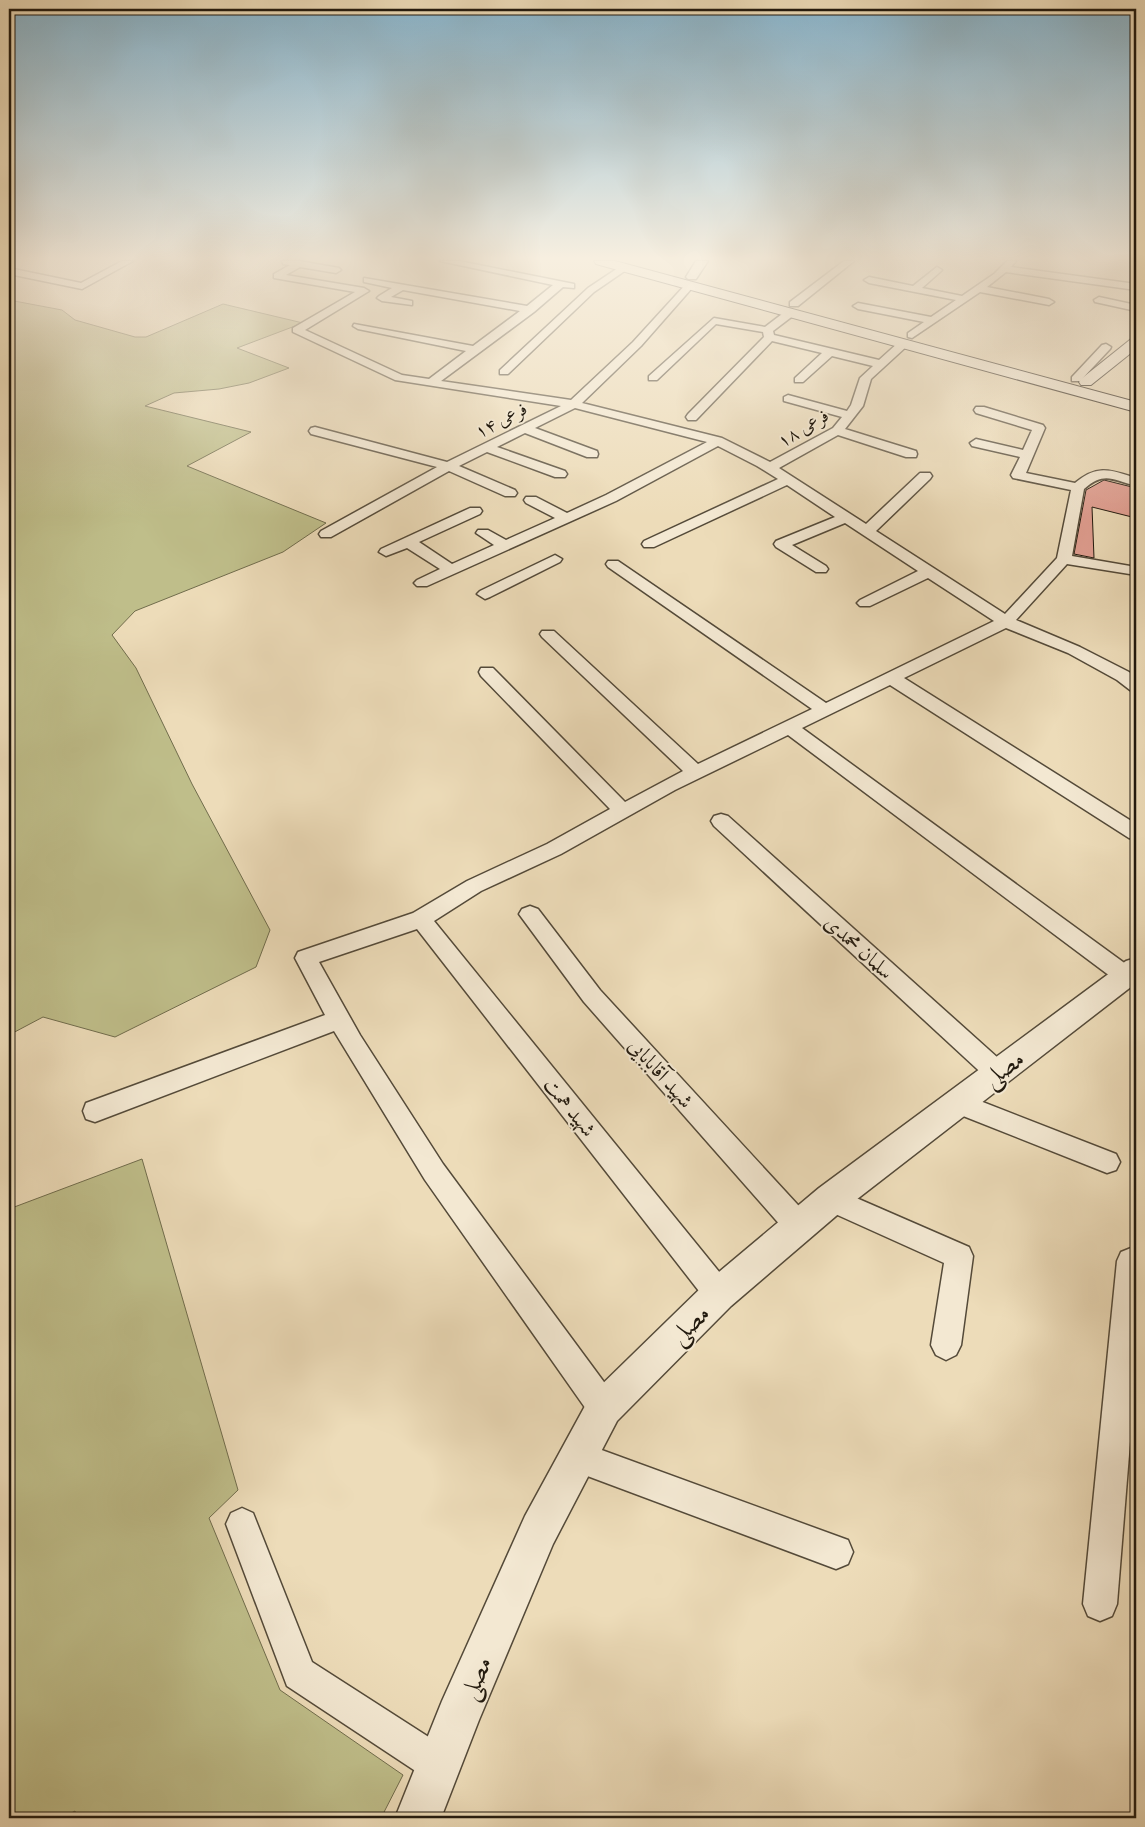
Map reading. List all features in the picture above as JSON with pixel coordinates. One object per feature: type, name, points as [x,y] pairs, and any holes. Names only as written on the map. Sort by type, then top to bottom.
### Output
[{"type":"main road","points":[[927,346],[1010,373],[1136,408]]},
{"type":"main road","points":[[937,346],[1023,365],[1136,395]]},
{"type":"main road","points":[[1081,380],[1130,346]]},
{"type":"main road","points":[[1103,386],[1136,360]]},
{"type":"main road","points":[[1010,373],[1025,370],[1023,365]]},
{"type":"main road","points":[[1045,383],[1045,377],[1062,375]]},
{"type":"street","points":[[332,346],[399,378],[574,404],[718,442],[769,468],[1006,622],[1074,650],[1123,676],[1136,686]]},
{"type":"street","points":[[458,346],[472,349]]},
{"type":"street","points":[[431,383],[476,346]]},
{"type":"street","points":[[504,372],[531,346]]},
{"type":"street","name":"فرعی ۱۴","points":[[326,534],[449,466],[574,404],[635,346]]},
{"type":"street","points":[[653,378],[687,346]]},
{"type":"street","points":[[692,417],[757,346]]},
{"type":"street","points":[[813,346],[880,364]]},
{"type":"street","name":"فرعی ۱۸","points":[[769,468],[837,431],[850,416],[863,393],[866,378],[901,346]]},
{"type":"street","points":[[1081,380],[1106,347]]},
{"type":"street","points":[[800,380],[831,351]]},
{"type":"street","points":[[788,399],[850,416]]},
{"type":"street","points":[[980,410],[1040,428],[1018,475],[1078,488]]},
{"type":"street","points":[[524,428],[592,454]]},
{"type":"street","points":[[314,431],[449,466],[510,493]]},
{"type":"street","points":[[837,431],[911,454]]},
{"type":"street","points":[[422,583],[610,498],[718,442]]},
{"type":"street","points":[[976,444],[1027,455]]},
{"type":"street","points":[[486,447],[560,474]]},
{"type":"street","points":[[604,1408],[434,1172],[340,1019],[306,958],[420,919],[474,886],[554,850],[696,773],[893,679],[1006,622],[1064,559],[1078,488],[1092,474],[1101,472],[1136,482]]},
{"type":"street","points":[[866,532],[925,476]]},
{"type":"street","points":[[649,544],[786,480]]},
{"type":"street","points":[[532,500],[566,518]]},
{"type":"street","points":[[386,552],[475,512]]},
{"type":"street","points":[[821,569],[781,544],[845,518]]},
{"type":"street","points":[[483,533],[506,546]]},
{"type":"street","points":[[408,542],[452,570]]},
{"type":"street","points":[[483,556],[517,578]]},
{"type":"street","points":[[485,594],[555,559]]},
{"type":"street","points":[[1064,559],[1136,571]]},
{"type":"street","points":[[614,564],[826,711]]},
{"type":"street","points":[[865,603],[928,572]]},
{"type":"street","points":[[548,634],[696,773]]},
{"type":"street","points":[[487,672],[623,811]]},
{"type":"street","points":[[893,679],[1136,834]]},
{"type":"street","points":[[791,728],[1131,972]]},
{"type":"street","name":"سلمان محمدی","points":[[721,821],[998,1073]]},
{"type":"street","name":"شهید آقابابایی","points":[[530,914],[592,996],[798,1226]]},
{"type":"street","name":"شهید همت","points":[[420,919],[719,1294]]},
{"type":"street","name":"مصلی","points":[[418,1818],[539,1530],[604,1408],[719,1294],[798,1226],[1131,972]]},
{"type":"street","points":[[95,1111],[340,1019]]},
{"type":"street","points":[[957,1104],[1107,1162]]},
{"type":"street","points":[[831,1199],[959,1256],[946,1344]]},
{"type":"street","points":[[1100,1604],[1131,1261],[1136,1262]]},
{"type":"street","points":[[577,1457],[836,1552]]},
{"type":"street","points":[[242,1524],[299,1674],[439,1765]]},
{"type":"shaded area","points":[[9,346],[242,346],[237,348],[289,368],[249,383],[219,389],[174,393],[145,406],[251,432],[187,466],[326,523],[283,552],[135,611],[112,635],[136,668],[192,784],[270,930],[256,967],[115,1037],[43,1017],[9,1035]]},
{"type":"shaded area","points":[[142,1159],[238,1490],[209,1518],[280,1690],[403,1775],[381,1818],[77,1818],[75,1811],[62,1818],[9,1818],[9,1209]]},
{"type":"building","points":[[1104,480],[1136,488],[1136,518],[1092,507],[1094,558],[1074,554],[1086,490]]}]
